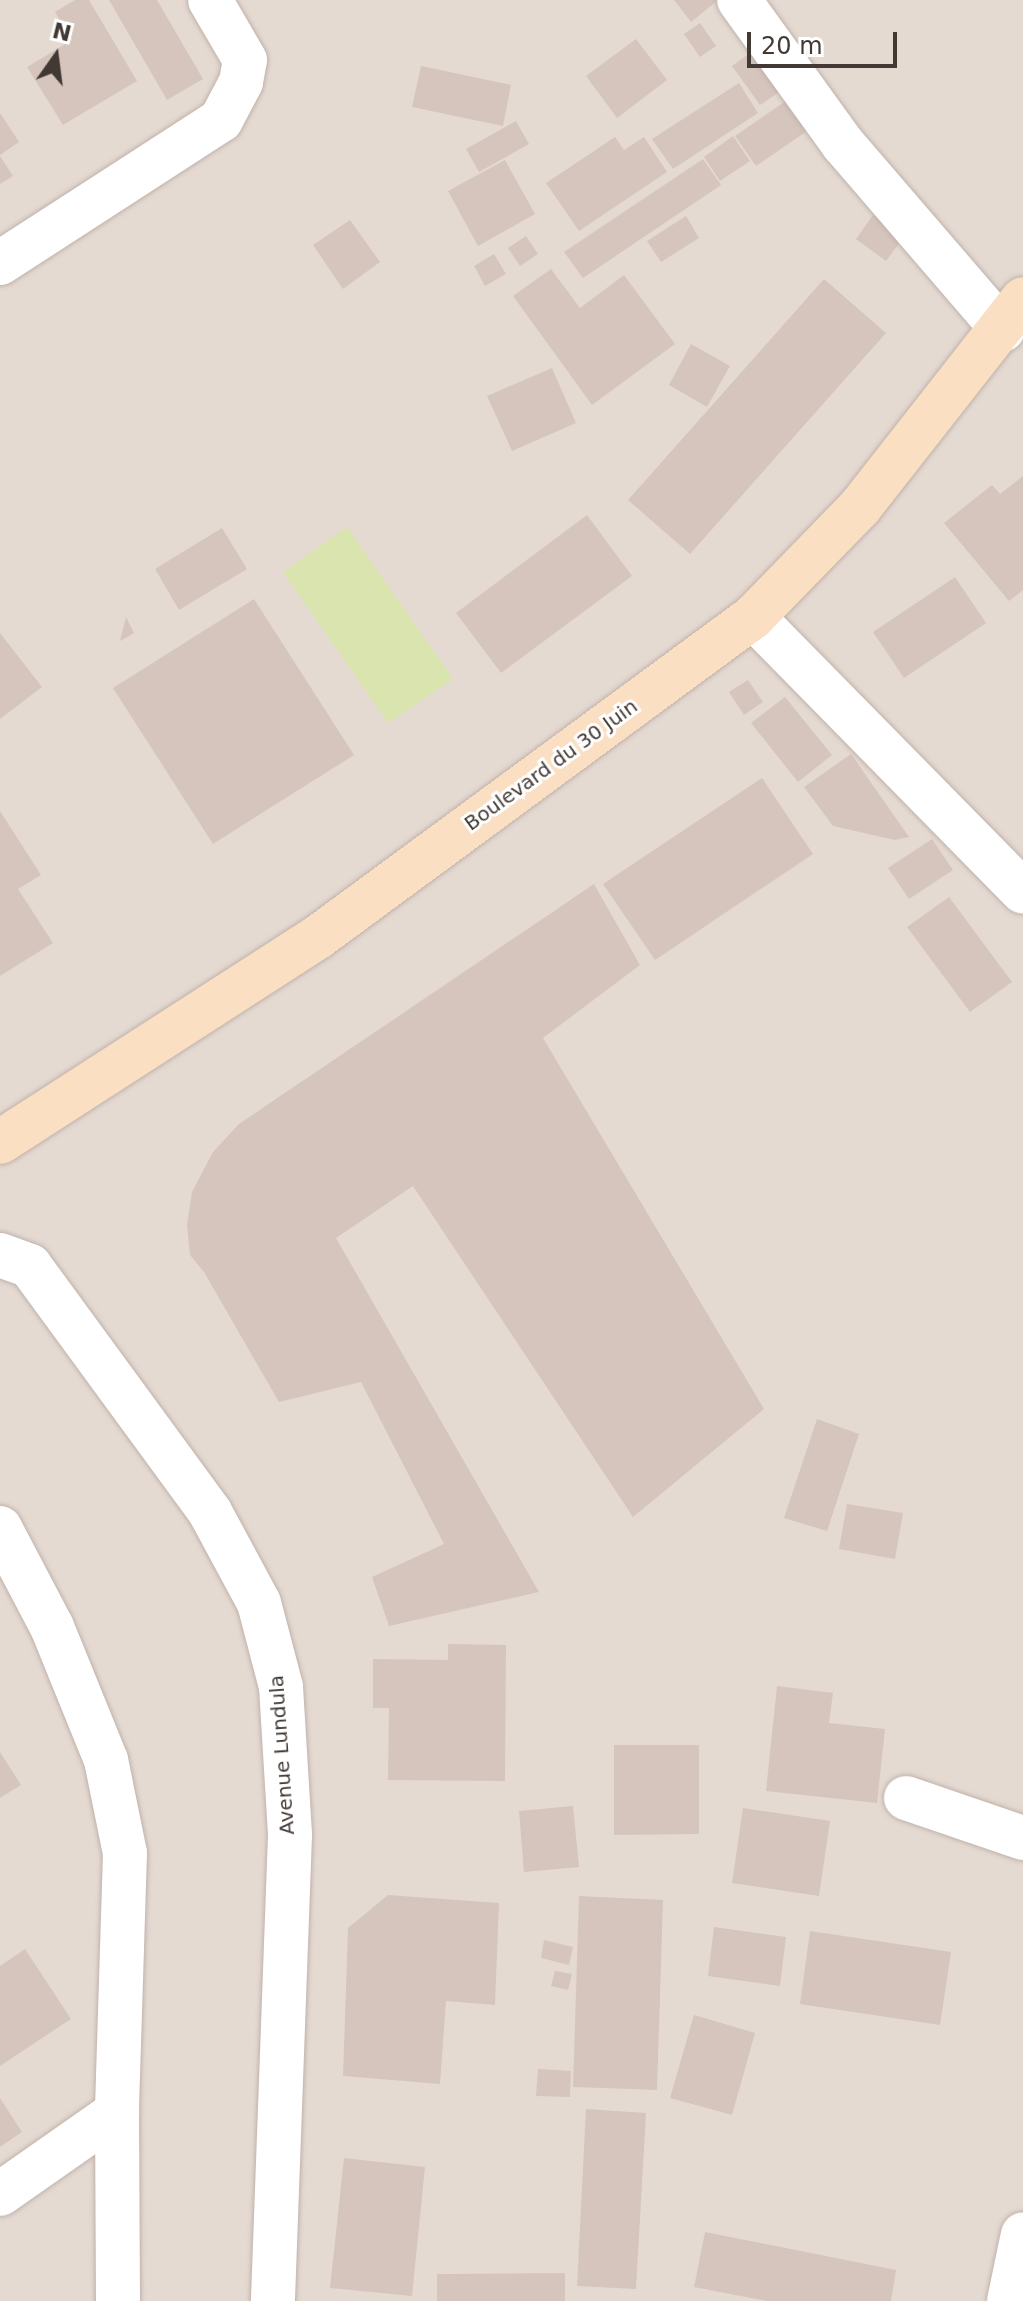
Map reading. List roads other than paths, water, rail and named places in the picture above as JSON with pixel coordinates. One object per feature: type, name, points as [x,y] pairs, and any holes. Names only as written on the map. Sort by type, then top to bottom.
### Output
[{"type":"street","points":[[0,263],[221,120],[241,82],[245,60],[210,0]]},
{"type":"street","points":[[739,0],[843,144],[1013,314]]},
{"type":"street","name":"Boulevard du 30 Juin","points":[[0,1142],[318,937],[753,617],[860,507],[1013,314]]},
{"type":"street","points":[[753,617],[1023,892]]},
{"type":"street","name":"Avenue Lundula","points":[[0,1255],[30,1266],[210,1512],[259,1603],[277,1673],[290,1835],[273,2301]]},
{"type":"street","points":[[0,1528],[52,1627],[106,1760],[122,1837],[117,2112],[118,2301]]},
{"type":"street","points":[[906,1798],[1023,1838]]},
{"type":"street","points":[[0,2194],[117,2112]]},
{"type":"street","points":[[1009,2301],[1023,2234]]}]
